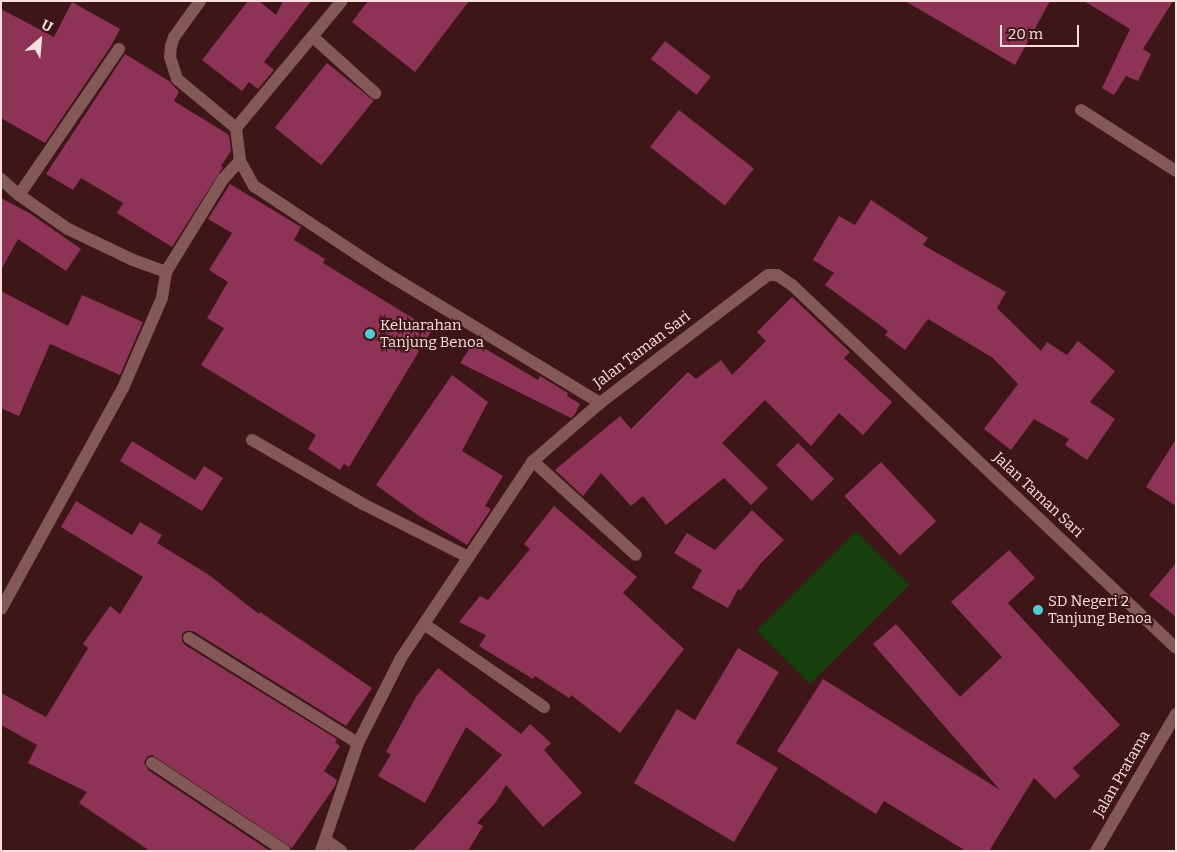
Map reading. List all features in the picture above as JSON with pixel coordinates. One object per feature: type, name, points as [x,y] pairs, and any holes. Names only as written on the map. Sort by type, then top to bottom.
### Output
[{"type":"street","points":[[200,1],[174,37],[170,57],[178,79],[236,128],[342,1]]},
{"type":"street","points":[[313,37],[375,93]]},
{"type":"street","points":[[18,195],[119,49]]},
{"type":"street","points":[[1081,110],[1176,171]]},
{"type":"street","name":"Jalan Taman Sari","points":[[236,128],[240,162],[254,186],[384,272],[600,403],[768,275],[777,275],[792,285],[1176,648]]},
{"type":"street","points":[[1,609],[123,388],[162,298],[166,272],[223,179],[240,162]]},
{"type":"street","points":[[1,179],[18,195],[68,229],[133,260],[166,272]]},
{"type":"street","points":[[341,851],[324,845],[358,743],[393,674],[468,557],[533,461],[600,403]]},
{"type":"street","points":[[252,440],[364,504],[468,557]]},
{"type":"street","points":[[533,461],[636,555]]},
{"type":"street","points":[[424,624],[544,707]]},
{"type":"street","points":[[189,638],[358,743]]},
{"type":"street","name":"Jalan Pratama","points":[[1096,851],[1176,714]]},
{"type":"street","points":[[152,763],[285,851]]},
{"type":"green space","points":[[856,531],[910,585],[810,684],[756,631]]},
{"type":"building","points":[[248,1],[259,1],[276,15],[283,1],[311,1],[264,62],[274,70],[258,89],[249,82],[242,91],[202,60]]},
{"type":"building","points":[[368,1],[469,1],[415,72],[352,22]]},
{"type":"building","points":[[905,1],[1050,1],[1015,65]]},
{"type":"building","points":[[1084,1],[1173,1],[1143,49],[1151,54],[1138,81],[1126,76],[1114,95],[1102,88],[1130,29]]},
{"type":"building","points":[[72,2],[120,29],[111,46],[45,143],[1,118],[1,9],[54,37]]},
{"type":"building","points":[[665,41],[711,77],[697,95],[651,59]]},
{"type":"building","points":[[125,54],[169,81],[179,92],[174,101],[229,135],[231,151],[221,166],[223,167],[172,247],[117,213],[123,203],[81,178],[73,190],[46,174]]},
{"type":"building","points":[[327,63],[374,101],[321,165],[275,128]]},
{"type":"building","points":[[679,110],[754,168],[725,206],[650,147]]},
{"type":"building","points":[[230,184],[301,227],[294,240],[325,259],[323,263],[432,330],[349,467],[344,464],[340,470],[308,449],[316,435],[201,365],[224,328],[207,318],[228,282],[209,270],[232,233],[208,219]]},
{"type":"building","points":[[1,198],[31,214],[81,249],[66,271],[18,239],[1,270]]},
{"type":"building","points":[[871,200],[928,238],[923,245],[1006,292],[997,308],[1041,351],[1047,342],[1067,355],[1078,341],[1115,371],[1090,402],[1115,419],[1087,460],[1065,445],[1069,439],[1034,419],[1011,450],[984,429],[1018,384],[993,358],[928,319],[905,350],[885,335],[888,331],[825,285],[834,273],[813,260],[839,216],[855,225]]},
{"type":"building","points":[[1,291],[68,326],[82,295],[143,322],[120,375],[50,344],[19,416],[1,408]]},
{"type":"building","points":[[792,297],[850,352],[844,358],[892,402],[863,435],[839,413],[811,446],[765,400],[722,443],[768,488],[751,505],[724,478],[666,525],[643,496],[631,506],[601,473],[583,496],[555,470],[620,416],[631,429],[688,372],[696,379],[721,360],[732,375],[766,341],[757,332]]},
{"type":"building","points":[[474,342],[538,380],[540,376],[568,393],[567,396],[580,404],[575,414],[571,418],[460,363]]},
{"type":"building","points":[[452,375],[488,402],[462,451],[503,476],[485,506],[491,509],[467,545],[419,516],[376,485]]},
{"type":"building","points":[[1176,439],[1176,506],[1146,487]]},
{"type":"building","points":[[132,441],[195,480],[204,466],[223,478],[202,511],[120,461]]},
{"type":"building","points":[[798,443],[834,479],[812,501],[776,465]]},
{"type":"building","points":[[881,462],[936,521],[900,555],[844,496]]},
{"type":"building","points":[[76,501],[132,535],[140,522],[162,535],[157,543],[209,575],[259,614],[260,612],[372,688],[346,726],[193,631],[186,631],[182,634],[182,641],[185,645],[337,739],[335,742],[340,746],[324,771],[337,780],[335,786],[292,848],[152,755],[148,756],[144,762],[148,770],[270,851],[150,851],[79,803],[87,792],[28,763],[37,745],[1,725],[1,693],[46,717],[88,648],[83,644],[110,606],[120,614],[143,577],[61,527]]},
{"type":"building","points":[[554,506],[637,577],[623,593],[684,649],[620,733],[571,695],[569,698],[535,676],[533,679],[479,646],[486,635],[459,622],[480,596],[488,600],[530,549],[524,544]]},
{"type":"building","points":[[752,510],[784,540],[761,563],[741,590],[738,589],[728,608],[692,588],[702,570],[674,553],[687,533],[715,550]]},
{"type":"building","points":[[1009,550],[1035,578],[1008,603],[1120,725],[1073,768],[1080,776],[1055,799],[1034,778],[989,851],[966,851],[884,801],[876,814],[777,751],[823,679],[1000,790],[873,644],[896,624],[960,697],[1002,657],[951,602]]},
{"type":"building","points":[[1176,563],[1176,617],[1149,595]]},
{"type":"building","points":[[738,648],[779,672],[736,743],[778,768],[734,842],[634,783],[677,709],[695,720]]},
{"type":"building","points":[[438,668],[521,734],[530,724],[551,743],[544,750],[582,793],[543,827],[506,785],[496,802],[477,823],[483,826],[468,851],[413,851],[502,755],[466,727],[425,803],[378,776],[391,754],[386,752],[416,697]]},
{"type":"place","name":"Keluarahan Tanjung Benoa","points":[[370,334]]},
{"type":"place","name":"SD Negeri 2 Tanjung Benoa","points":[[1038,610]]}]
